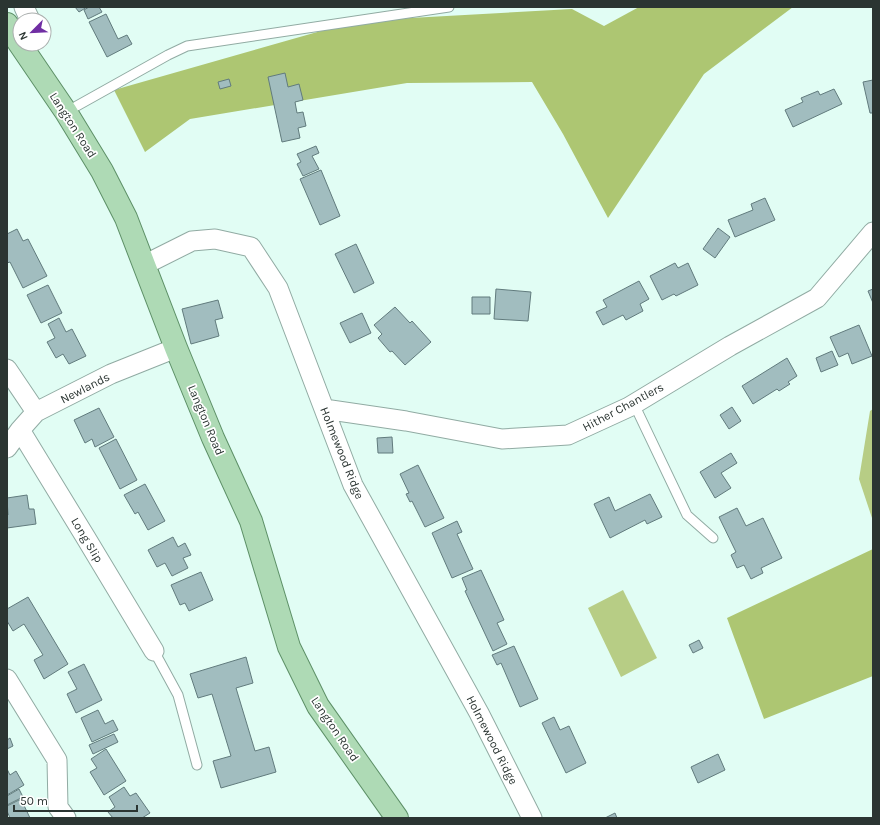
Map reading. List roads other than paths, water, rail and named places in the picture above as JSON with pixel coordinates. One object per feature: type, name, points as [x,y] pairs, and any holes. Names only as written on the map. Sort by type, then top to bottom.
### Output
[{"type":"main road","name":"Langton Road","points":[[27,52],[102,171],[126,218],[176,348],[213,438],[251,521],[289,647],[318,706],[397,818]]},
{"type":"street","name":"Hither Chantlers","points":[[324,409],[406,421],[502,439],[568,435],[634,404],[730,346],[817,298],[873,232]]},
{"type":"street","name":"Holmewood Ridge","points":[[144,264],[192,241],[215,239],[251,247],[278,288],[353,485],[479,713],[532,818]]},
{"type":"street","name":"Newlands","points":[[7,448],[36,412],[111,374],[176,348]]},
{"type":"street","points":[[7,369],[36,412]]},
{"type":"street","name":"Long Slip","points":[[20,430],[154,651]]},
{"type":"street","points":[[7,679],[57,760],[58,807],[66,818]]},
{"type":"lane","points":[[66,112],[187,46],[449,7]]},
{"type":"lane","points":[[634,404],[687,515],[713,538]]},
{"type":"lane","points":[[154,651],[178,695],[197,765]]}]
